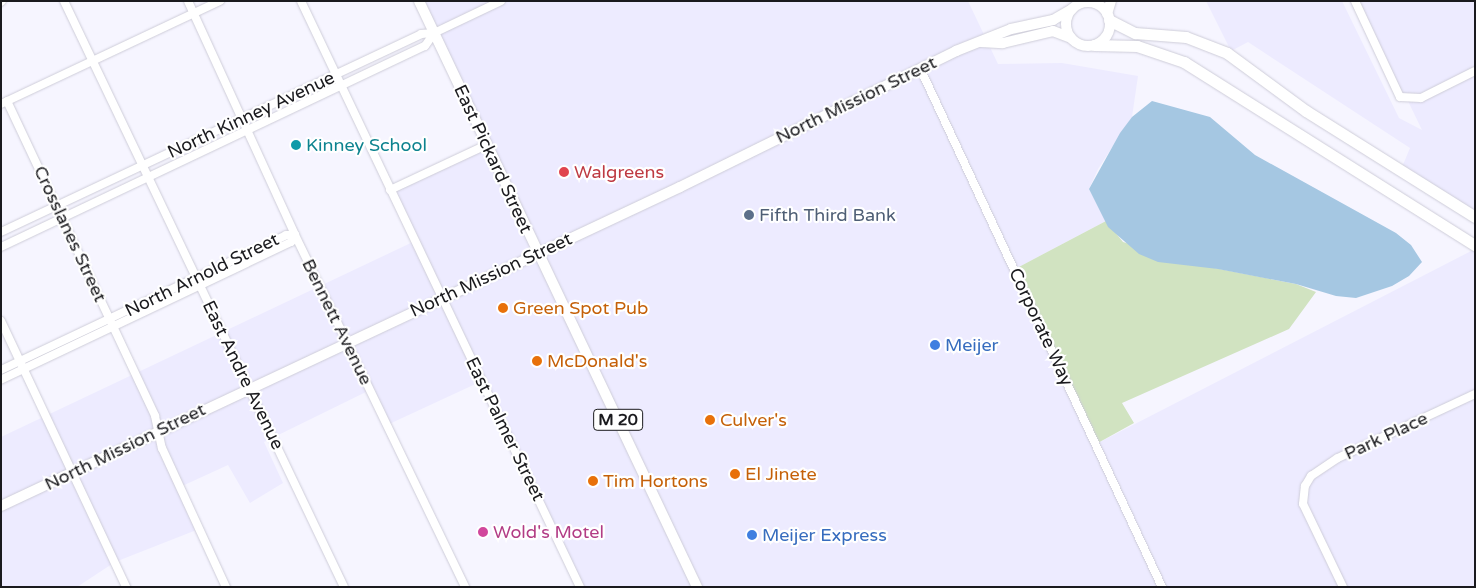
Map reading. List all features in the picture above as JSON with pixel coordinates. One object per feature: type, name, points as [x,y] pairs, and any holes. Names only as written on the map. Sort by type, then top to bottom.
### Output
[{"type":"highway","points":[[1108,17],[1135,33],[1186,37],[1227,53],[1306,111],[1475,216]]},
{"type":"highway","points":[[1094,45],[1137,46],[1184,62],[1475,245]]},
{"type":"main road","name":"East Pickard Street","points":[[418,1],[697,587]]},
{"type":"main road","points":[[1094,45],[1106,36],[1111,1]]},
{"type":"main road","name":"North Mission Street","points":[[1,506],[347,341],[538,254],[920,68],[1011,29],[1053,20],[1089,2],[1098,5],[1108,17]]},
{"type":"main road","points":[[1072,9],[1066,24],[1072,39]]},
{"type":"main road","name":"North Mission Street","points":[[980,42],[1003,42],[1053,31],[1082,45],[1094,45]]},
{"type":"street","name":"East Andre Avenue","points":[[64,1],[344,587]]},
{"type":"street","name":"Bennett Avenue","points":[[188,1],[295,235],[465,587]]},
{"type":"street","points":[[4,102],[220,1]]},
{"type":"street","name":"East Palmer Street","points":[[301,1],[580,587]]},
{"type":"street","name":"North Kinney Avenue","points":[[1,232],[421,34],[434,34],[501,1]]},
{"type":"street","points":[[1355,1],[1400,97],[1421,98],[1475,71]]},
{"type":"street","points":[[1,247],[248,132],[425,46],[434,34]]},
{"type":"street","name":"Corporate Way","points":[[920,68],[1162,587]]},
{"type":"street","name":"Crosslanes Street","points":[[4,102],[62,218],[155,416],[162,448],[226,587]]},
{"type":"street","points":[[390,190],[486,145]]},
{"type":"street","name":"North Arnold Street","points":[[1,370],[286,235],[295,235],[291,242],[200,287],[1,380]]},
{"type":"street","points":[[1,321],[126,587]]},
{"type":"street","name":"Park Place","points":[[1342,585],[1303,504],[1305,486],[1318,470],[1338,458],[1475,394]]},
{"type":"street","points":[[1332,587],[1342,585]]},
{"type":"shaded area","points":[[419,1],[968,1],[998,64],[1062,63],[1138,76],[1132,117],[1098,169],[1089,189],[1106,221],[1013,270],[1096,444],[1475,249],[1475,587],[580,587],[482,381],[387,425],[370,390],[264,442],[283,483],[250,503],[228,465],[180,487],[199,529],[115,562],[77,587],[1,587],[1,437],[415,241],[390,190],[486,145]]},
{"type":"shaded area","points":[[1206,1],[1342,1],[1399,118],[1422,130],[1407,99],[1400,97],[1355,1],[1475,1],[1475,213],[1400,172],[1410,148],[1248,42],[1231,51]]},
{"type":"green space","points":[[1106,221],[1123,242],[1199,265],[1296,284],[1316,292],[1289,329],[1122,403],[1134,423],[1096,444],[1013,270]]},
{"type":"water","points":[[1152,101],[1210,117],[1255,155],[1396,233],[1411,245],[1422,262],[1409,276],[1392,286],[1356,298],[1336,296],[1296,284],[1218,269],[1158,262],[1139,254],[1108,227],[1089,189],[1120,133],[1132,117]]},
{"type":"place","name":"Kinney School","points":[[296,145]]},
{"type":"place","name":"Walgreens","points":[[564,172]]},
{"type":"place","name":"Fifth Third Bank","points":[[749,215]]},
{"type":"place","name":"Green Spot Pub","points":[[503,308]]},
{"type":"place","name":"Meijer","points":[[935,345]]},
{"type":"place","name":"McDonald's","points":[[537,361]]},
{"type":"place","name":"Culver's","points":[[710,420]]},
{"type":"place","name":"El Jinete","points":[[735,474]]},
{"type":"place","name":"Tim Hortons","points":[[593,481]]},
{"type":"place","name":"Wold's Motel","points":[[483,532]]},
{"type":"place","name":"Meijer Express","points":[[752,535]]}]
